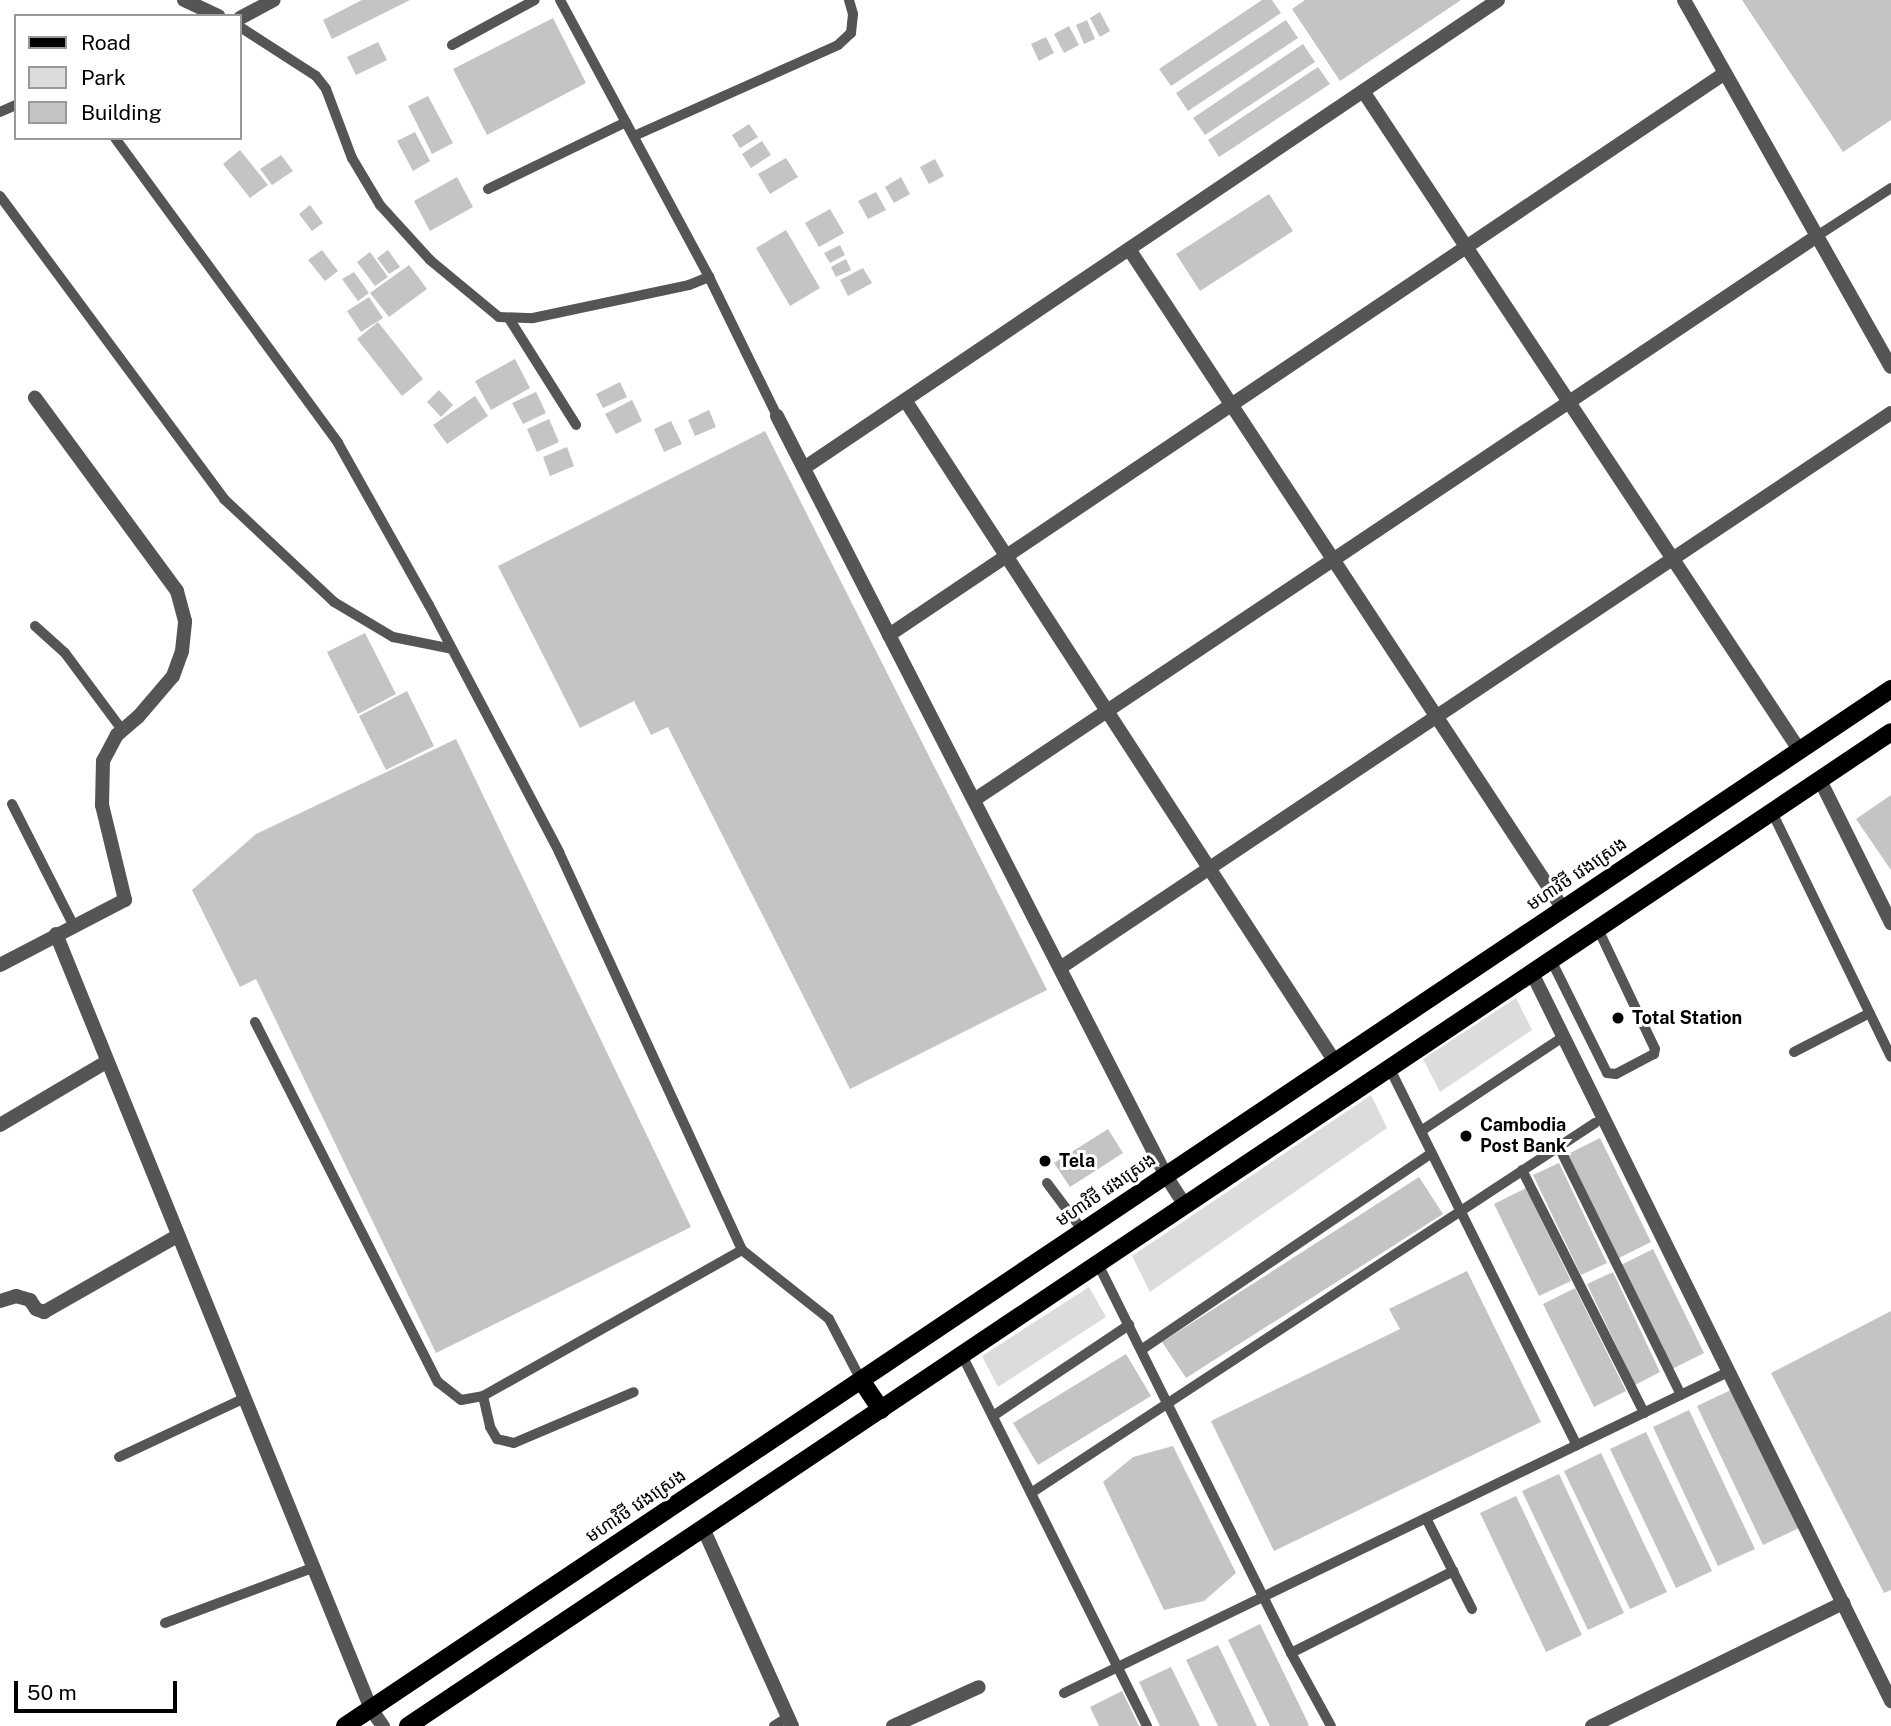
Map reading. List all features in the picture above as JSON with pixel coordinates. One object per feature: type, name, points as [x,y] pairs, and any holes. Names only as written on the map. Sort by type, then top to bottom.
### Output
[{"type":"main road","name":"មហាវិថី វេងស្រេង","points":[[345,1726],[1891,689]]},
{"type":"main road","points":[[408,1726],[1891,732]]},
{"type":"main road","points":[[861,1380],[881,1410]]},
{"type":"street","points":[[184,0],[214,14]]},
{"type":"street","points":[[242,17],[274,0]]},
{"type":"street","points":[[804,468],[1498,0]]},
{"type":"street","points":[[1684,0],[1891,367]]},
{"type":"street","points":[[889,635],[1725,73]]},
{"type":"street","points":[[1363,91],[1800,751]]},
{"type":"street","points":[[974,800],[1817,236]]},
{"type":"street","points":[[1129,249],[1434,718],[1563,909]]},
{"type":"street","points":[[2,961],[125,900],[102,805],[103,761],[123,730],[173,676],[182,651],[184,621],[177,591],[35,398]]},
{"type":"street","points":[[905,400],[1335,1062]]},
{"type":"street","points":[[1059,968],[1891,413]]},
{"type":"street","points":[[777,416],[1166,1176],[1185,1205]]},
{"type":"street","points":[[1820,780],[1891,923]]},
{"type":"street","points":[[56,934],[371,1709],[383,1726]]},
{"type":"street","points":[[1532,973],[1891,1701]]},
{"type":"street","points":[[0,1125],[106,1062]]},
{"type":"street","points":[[0,1301],[16,1297],[30,1300],[36,1309],[44,1312],[177,1236]]},
{"type":"street","points":[[703,1528],[790,1721]]},
{"type":"street","points":[[1592,1726],[1843,1603]]},
{"type":"street","points":[[893,1726],[979,1687]]},
{"type":"lane","points":[[452,45],[535,0]]},
{"type":"lane","points":[[560,0],[709,276],[777,416]]},
{"type":"lane","points":[[634,136],[838,45],[851,33],[853,14],[849,0]]},
{"type":"lane","points":[[242,28],[316,76],[326,89],[352,158],[380,205],[429,260],[499,317],[510,320],[533,318],[689,285],[709,276]]},
{"type":"lane","points":[[488,189],[626,122]]},
{"type":"lane","points":[[115,140],[338,443],[452,649],[559,852],[742,1250],[829,1319],[861,1380]]},
{"type":"lane","points":[[1817,236],[1891,188]]},
{"type":"lane","points":[[0,196],[224,499],[334,601],[393,637],[452,649]]},
{"type":"lane","points":[[510,320],[576,425]]},
{"type":"lane","points":[[35,626],[65,653],[123,730]]},
{"type":"lane","points":[[12,804],[74,926]]},
{"type":"lane","points":[[1772,812],[1891,1057]]},
{"type":"lane","points":[[1551,960],[1607,1073],[1616,1074],[1654,1054],[1656,1049],[1598,929]]},
{"type":"lane","points":[[1794,1052],[1870,1013]]},
{"type":"lane","points":[[255,1022],[438,1381],[461,1400],[484,1396],[742,1250]]},
{"type":"lane","points":[[1421,1131],[1563,1037]]},
{"type":"lane","points":[[1390,1069],[1577,1445]]},
{"type":"lane","points":[[1031,1493],[1595,1123]]},
{"type":"lane","points":[[1559,1147],[1681,1395]]},
{"type":"lane","points":[[1141,1350],[1432,1153]]},
{"type":"lane","points":[[1522,1170],[1644,1413]]},
{"type":"lane","points":[[1047,1183],[1083,1231]]},
{"type":"lane","points":[[1098,1264],[1291,1653],[1331,1726]]},
{"type":"lane","points":[[993,1416],[1129,1325]]},
{"type":"lane","points":[[962,1355],[1147,1726]]},
{"type":"lane","points":[[1064,1693],[1724,1374]]},
{"type":"lane","points":[[484,1396],[490,1427],[497,1439],[514,1443],[634,1392]]},
{"type":"lane","points":[[119,1457],[244,1398]]},
{"type":"lane","points":[[1426,1518],[1472,1609]]},
{"type":"lane","points":[[165,1623],[315,1567]]},
{"type":"lane","points":[[1291,1653],[1453,1571]]},
{"type":"lane","points":[[774,1726],[790,1721]]},
{"type":"green space","points":[[1516,998],[1532,1030],[1440,1092],[1423,1059]]},
{"type":"green space","points":[[1371,1095],[1387,1128],[1150,1292],[1132,1256]]},
{"type":"green space","points":[[1089,1287],[1106,1317],[998,1387],[982,1356]]},
{"type":"building","points":[[362,0],[410,0],[332,39],[323,20]]},
{"type":"building","points":[[1262,0],[1272,0],[1281,13],[1171,86],[1159,69]]},
{"type":"building","points":[[1305,0],[1461,0],[1340,81],[1292,9]]},
{"type":"building","points":[[1742,0],[1891,0],[1891,120],[1843,152]]},
{"type":"building","points":[[1100,12],[1110,31],[1100,37],[1090,18]]},
{"type":"building","points":[[553,18],[586,83],[487,135],[453,69]]},
{"type":"building","points":[[1087,20],[1095,39],[1084,44],[1076,25]]},
{"type":"building","points":[[1286,20],[1298,38],[1188,111],[1176,93]]},
{"type":"building","points":[[1069,26],[1079,45],[1064,53],[1054,34]]},
{"type":"building","points":[[1046,37],[1054,53],[1039,61],[1031,44]]},
{"type":"building","points":[[378,42],[387,60],[356,75],[347,57]]},
{"type":"building","points":[[1303,44],[1315,62],[1205,135],[1193,118]]},
{"type":"building","points":[[1318,67],[1330,84],[1219,157],[1208,140]]},
{"type":"building","points":[[428,96],[453,143],[432,154],[408,106]]},
{"type":"building","points":[[749,124],[758,137],[740,148],[732,135]]},
{"type":"building","points":[[415,132],[430,161],[413,171],[397,141]]},
{"type":"building","points":[[762,141],[771,155],[751,168],[742,154]]},
{"type":"building","points":[[240,150],[268,185],[250,198],[223,164]]},
{"type":"building","points":[[281,155],[293,171],[272,185],[260,169]]},
{"type":"building","points":[[786,158],[798,177],[770,194],[758,174]]},
{"type":"building","points":[[935,159],[944,176],[929,184],[920,167]]},
{"type":"building","points":[[457,177],[473,207],[430,231],[414,201]]},
{"type":"building","points":[[901,177],[910,194],[894,203],[885,187]]},
{"type":"building","points":[[876,192],[886,210],[868,219],[858,201]]},
{"type":"building","points":[[1269,194],[1293,231],[1200,291],[1176,254]]},
{"type":"building","points":[[310,205],[323,223],[312,231],[299,214]]},
{"type":"building","points":[[830,209],[844,233],[819,247],[805,223]]},
{"type":"building","points":[[786,230],[820,288],[790,306],[756,248]]},
{"type":"building","points":[[840,245],[845,255],[830,263],[824,253]]},
{"type":"building","points":[[322,250],[338,271],[325,281],[308,260]]},
{"type":"building","points":[[388,250],[400,267],[389,274],[377,258]]},
{"type":"building","points":[[370,252],[388,277],[375,286],[357,262]]},
{"type":"building","points":[[846,259],[851,270],[836,277],[831,267]]},
{"type":"building","points":[[409,265],[427,289],[389,317],[370,293]]},
{"type":"building","points":[[863,268],[872,283],[848,296],[840,280]]},
{"type":"building","points":[[354,272],[369,293],[358,301],[342,279]]},
{"type":"building","points":[[369,297],[383,318],[361,332],[347,311]]},
{"type":"building","points":[[378,322],[423,379],[402,396],[357,339]]},
{"type":"building","points":[[515,359],[530,388],[491,410],[475,381]]},
{"type":"building","points":[[620,382],[627,397],[603,408],[596,394]]},
{"type":"building","points":[[439,390],[453,405],[441,417],[427,402]]},
{"type":"building","points":[[536,392],[546,413],[523,424],[512,403]]},
{"type":"building","points":[[475,396],[488,416],[447,444],[433,425]]},
{"type":"building","points":[[632,400],[642,421],[616,434],[605,414]]},
{"type":"building","points":[[709,410],[716,427],[695,436],[688,420]]},
{"type":"building","points":[[549,419],[559,442],[537,452],[527,429]]},
{"type":"building","points":[[671,421],[682,444],[664,452],[654,429]]},
{"type":"building","points":[[765,431],[1047,990],[850,1089],[668,727],[651,735],[634,701],[580,728],[498,566]]},
{"type":"building","points":[[567,447],[574,466],[550,476],[543,457]]},
{"type":"building","points":[[365,633],[396,694],[358,714],[327,652]]},
{"type":"building","points":[[407,691],[434,746],[386,770],[359,716]]},
{"type":"building","points":[[456,739],[691,1227],[436,1353],[256,979],[240,987],[192,890],[256,834]]},
{"type":"building","points":[[1891,795],[1891,870],[1856,819]]},
{"type":"building","points":[[1108,1129],[1123,1153],[1070,1187],[1054,1163]]},
{"type":"building","points":[[1600,1138],[1651,1242],[1619,1258],[1568,1154]]},
{"type":"building","points":[[1559,1163],[1607,1263],[1581,1275],[1533,1175]]},
{"type":"building","points":[[1419,1177],[1443,1214],[1186,1378],[1162,1342]]},
{"type":"building","points":[[1526,1188],[1571,1281],[1539,1296],[1494,1204]]},
{"type":"building","points":[[1653,1249],[1704,1353],[1672,1369],[1621,1265]]},
{"type":"building","points":[[1467,1271],[1541,1422],[1274,1551],[1211,1421],[1400,1329],[1389,1309]]},
{"type":"building","points":[[1613,1272],[1660,1372],[1635,1385],[1587,1284]]},
{"type":"building","points":[[1575,1288],[1626,1391],[1594,1407],[1543,1304]]},
{"type":"building","points":[[1891,1311],[1891,1590],[1884,1593],[1771,1373]]},
{"type":"building","points":[[1126,1354],[1151,1396],[1038,1465],[1013,1423]]},
{"type":"building","points":[[1733,1389],[1799,1528],[1763,1545],[1697,1406]]},
{"type":"building","points":[[1689,1410],[1755,1549],[1718,1566],[1653,1427]]},
{"type":"building","points":[[1646,1432],[1712,1571],[1676,1588],[1610,1449]]},
{"type":"building","points":[[1173,1446],[1236,1573],[1204,1601],[1164,1610],[1103,1482],[1133,1457]]},
{"type":"building","points":[[1601,1453],[1667,1592],[1630,1609],[1564,1471]]},
{"type":"building","points":[[1559,1474],[1624,1613],[1588,1630],[1522,1491]]},
{"type":"building","points":[[1516,1496],[1582,1635],[1546,1652],[1480,1513]]},
{"type":"building","points":[[1260,1624],[1309,1725],[1307,1726],[1270,1726],[1228,1640]]},
{"type":"building","points":[[1218,1645],[1257,1726],[1218,1726],[1186,1660]]},
{"type":"building","points":[[1171,1667],[1200,1726],[1160,1726],[1139,1682]]},
{"type":"building","points":[[1122,1691],[1139,1726],[1099,1726],[1090,1707]]},
{"type":"place","name":"Total Station","points":[[1618,1018]]},
{"type":"place","name":"Cambodia Post Bank","points":[[1466,1136]]},
{"type":"place","name":"Tela","points":[[1045,1161]]}]
